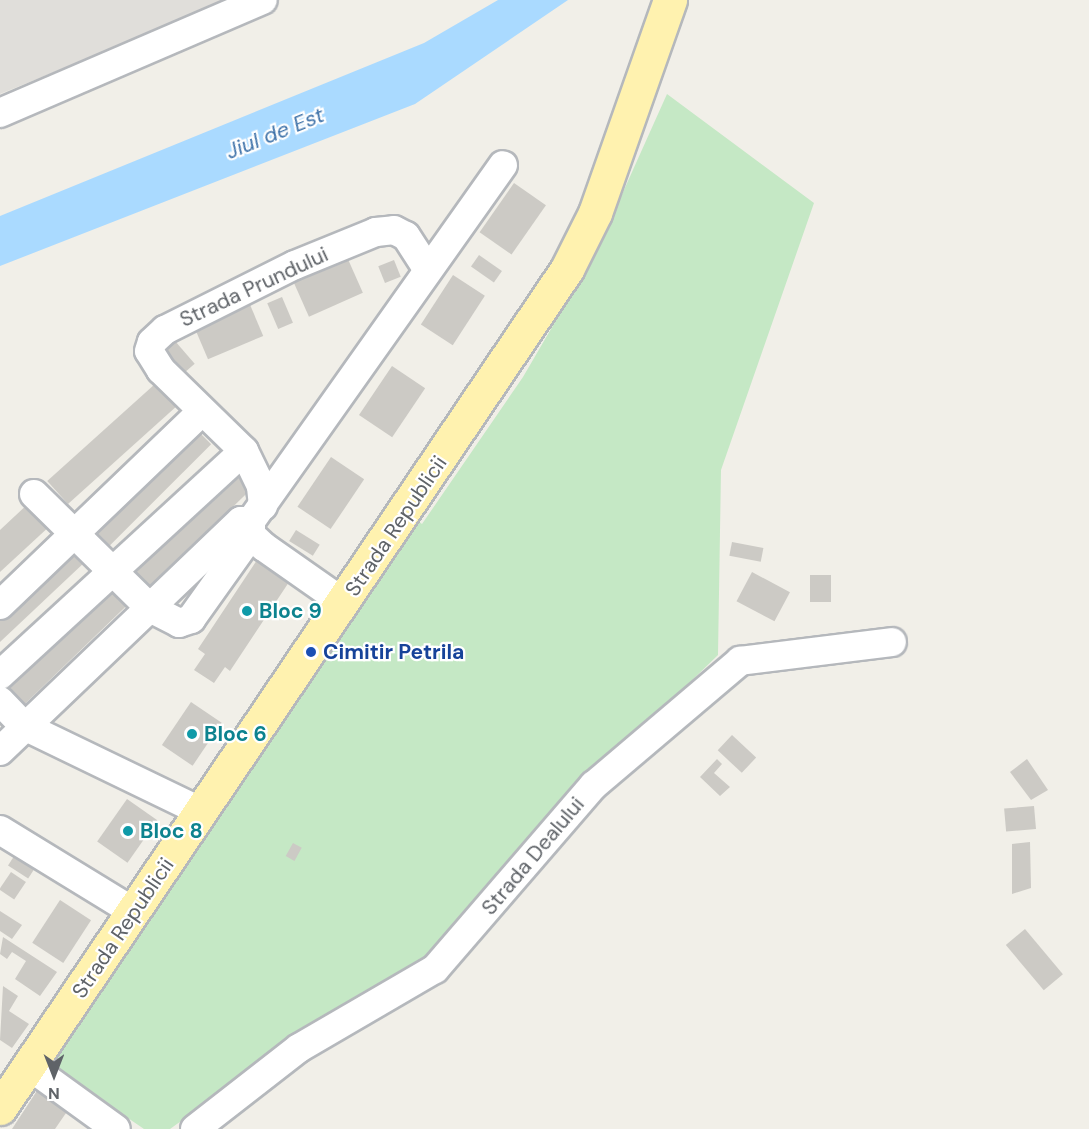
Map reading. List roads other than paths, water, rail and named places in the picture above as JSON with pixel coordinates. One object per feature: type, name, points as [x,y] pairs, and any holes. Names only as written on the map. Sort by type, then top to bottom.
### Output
[{"type":"main road","name":"Strada Republicii","points":[[0,1108],[344,603],[567,269],[610,172],[670,0]]},
{"type":"street","points":[[0,113],[263,0]]},
{"type":"street","points":[[34,494],[165,620],[191,619],[255,521],[503,165]]},
{"type":"street","name":"Strada Prundului","points":[[255,521],[261,486],[244,451],[215,416],[201,411],[149,351],[165,330],[295,265],[376,232],[394,230],[406,236],[428,270]]},
{"type":"street","points":[[0,605],[201,411]]},
{"type":"street","points":[[0,675],[111,568],[244,451]]},
{"type":"street","points":[[255,521],[344,603]]},
{"type":"street","points":[[0,751],[150,608]]},
{"type":"street","name":"Strada Dealului","points":[[195,1129],[300,1048],[435,969],[594,785],[740,661],[892,642]]},
{"type":"street","points":[[0,701],[24,726],[202,813]]},
{"type":"street","points":[[0,830],[134,912]]},
{"type":"street","points":[[30,1066],[116,1129]]},
{"type":"water","name":"Jiul de Est","points":[[498,0],[568,0],[415,104],[0,266],[0,216],[424,43]]},
{"type":"place","name":"Bloc 9","points":[[247,611]]},
{"type":"place","name":"Cimitir Petrila","points":[[311,652]]},
{"type":"place","name":"Bloc 6","points":[[192,734]]},
{"type":"place","name":"Bloc 8","points":[[128,831]]}]
